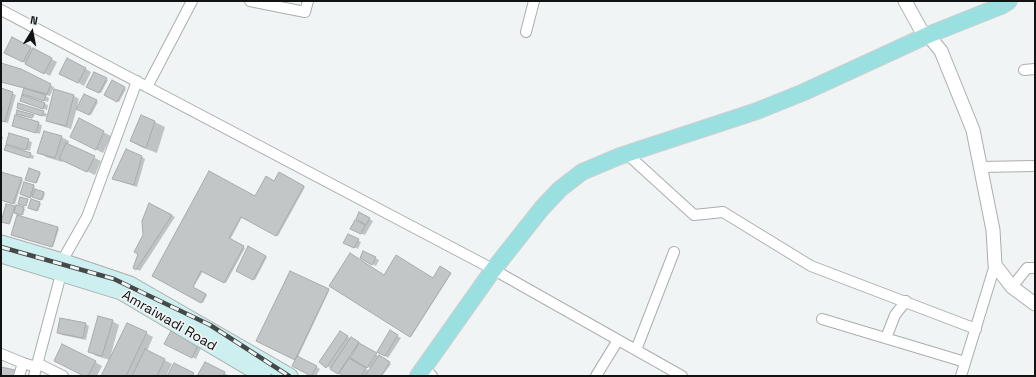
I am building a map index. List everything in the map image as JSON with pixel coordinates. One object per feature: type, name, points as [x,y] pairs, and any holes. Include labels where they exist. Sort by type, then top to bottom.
[{"type":"main road","points":[[408,376],[537,203],[555,183],[578,165],[617,149],[755,104],[993,1]]},
{"type":"main road","points":[[425,373],[490,268],[560,188],[582,172],[627,154],[757,111],[804,92],[924,32],[1001,6],[1009,1]]},
{"type":"main road","points":[[1,243],[61,267],[130,284],[290,376]]},
{"type":"main road","name":"Amraiwadi Road","points":[[1,255],[61,267],[121,292],[263,376]]},
{"type":"street","points":[[147,87],[192,1]]},
{"type":"street","points":[[250,1],[305,12],[308,1]]},
{"type":"street","points":[[526,32],[534,1]]},
{"type":"street","points":[[905,1],[924,32],[941,51],[973,130],[993,230],[995,264],[961,376]]},
{"type":"street","points":[[1,10],[490,268],[682,376]]},
{"type":"street","points":[[1024,70],[1035,69]]},
{"type":"street","points":[[36,369],[61,267],[87,217],[137,81]]},
{"type":"street","points":[[627,154],[694,215],[723,212],[811,266],[976,329]]},
{"type":"street","points":[[980,167],[1035,166]]},
{"type":"street","points":[[636,350],[674,252]]},
{"type":"street","points":[[995,264],[1012,287],[1035,304]]},
{"type":"street","points":[[1012,287],[1028,268],[1035,268]]},
{"type":"street","points":[[886,338],[895,315],[906,301]]},
{"type":"street","points":[[822,319],[965,362]]},
{"type":"street","points":[[596,376],[618,340]]},
{"type":"street","points":[[1,354],[36,369],[63,376]]},
{"type":"street","points":[[19,376],[23,363]]},
{"type":"building","points":[[12,37],[31,47],[23,62],[4,53]]},
{"type":"building","points":[[33,48],[52,58],[44,74],[25,64]]},
{"type":"building","points":[[67,58],[86,68],[78,83],[59,74]]},
{"type":"building","points":[[1,63],[21,69],[51,84],[47,94],[1,82]]},
{"type":"building","points":[[94,72],[107,78],[99,93],[86,87]]},
{"type":"building","points":[[112,80],[125,87],[117,102],[104,95]]},
{"type":"building","points":[[1,88],[13,92],[5,122],[1,121]]},
{"type":"building","points":[[24,88],[46,95],[44,101],[22,94]]},
{"type":"building","points":[[54,89],[74,95],[66,126],[46,121]]},
{"type":"building","points":[[84,94],[97,100],[89,115],[76,109]]},
{"type":"building","points":[[22,95],[45,103],[43,109],[20,101]]},
{"type":"building","points":[[18,103],[44,111],[42,116],[17,108]]},
{"type":"building","points":[[17,110],[34,115],[32,118],[16,114]]},
{"type":"building","points":[[15,115],[39,122],[36,133],[12,126]]},
{"type":"building","points":[[141,115],[155,121],[146,148],[130,141]]},
{"type":"building","points":[[79,118],[104,131],[96,150],[70,137]]},
{"type":"building","points":[[44,131],[62,136],[55,158],[37,153]]},
{"type":"building","points":[[9,133],[29,139],[26,150],[6,144]]},
{"type":"building","points":[[66,143],[95,156],[87,172],[59,159]]},
{"type":"building","points":[[6,145],[31,153],[29,158],[4,150]]},
{"type":"building","points":[[126,149],[142,156],[134,185],[112,179]]},
{"type":"building","points":[[29,168],[40,172],[36,183],[25,180]]},
{"type":"building","points":[[209,171],[255,196],[266,176],[274,181],[279,172],[304,186],[276,236],[241,217],[229,238],[244,246],[224,283],[201,271],[193,287],[206,294],[201,303],[152,276]]},
{"type":"building","points":[[1,172],[22,178],[13,204],[1,200]]},
{"type":"building","points":[[24,182],[34,185],[30,198],[20,194]]},
{"type":"building","points":[[35,189],[44,192],[41,200],[32,197]]},
{"type":"building","points":[[20,197],[28,199],[26,206],[18,204]]},
{"type":"building","points":[[31,199],[40,202],[37,211],[28,208]]},
{"type":"building","points":[[149,203],[172,215],[136,270],[133,268],[138,254],[134,252],[143,235],[142,221]]},
{"type":"building","points":[[6,204],[15,206],[9,224],[1,222]]},
{"type":"building","points":[[16,205],[24,207],[22,215],[14,213]]},
{"type":"building","points":[[359,212],[370,218],[366,225],[356,219]]},
{"type":"building","points":[[17,215],[58,227],[52,247],[11,235]]},
{"type":"building","points":[[355,220],[365,225],[361,234],[350,229]]},
{"type":"building","points":[[348,234],[359,239],[354,248],[343,243]]},
{"type":"building","points":[[248,246],[266,256],[253,280],[236,271]]},
{"type":"building","points":[[363,251],[376,257],[372,265],[360,258]]},
{"type":"building","points":[[350,253],[384,275],[396,255],[433,278],[440,266],[451,273],[410,337],[329,286]]},
{"type":"building","points":[[290,271],[329,289],[295,360],[256,341]]},
{"type":"building","points":[[98,316],[113,320],[102,356],[88,352]]},
{"type":"building","points":[[60,318],[86,323],[83,338],[57,333]]},
{"type":"building","points":[[127,323],[147,332],[126,376],[101,376]]},
{"type":"building","points":[[390,330],[398,335],[385,356],[377,352]]},
{"type":"building","points":[[171,331],[198,345],[192,358],[164,344]]},
{"type":"building","points":[[340,331],[348,336],[326,368],[319,362]]},
{"type":"building","points":[[351,337],[359,342],[338,374],[330,369]]},
{"type":"building","points":[[359,343],[377,353],[367,368],[350,358]]},
{"type":"building","points":[[62,344],[96,361],[88,376],[84,376],[54,361]]},
{"type":"building","points":[[145,349],[165,359],[157,376],[132,376]]},
{"type":"building","points":[[379,355],[390,362],[381,376],[365,376]]},
{"type":"building","points":[[297,356],[317,366],[311,376],[292,366]]},
{"type":"building","points":[[349,358],[366,368],[361,376],[343,376],[339,373]]},
{"type":"building","points":[[205,362],[225,372],[223,376],[197,376]]},
{"type":"building","points":[[174,363],[194,373],[192,376],[167,376]]},
{"type":"building","points":[[1,367],[15,370],[14,376],[1,376]]},
{"type":"railway","points":[[1,247],[114,279],[210,325],[289,376]]}]
